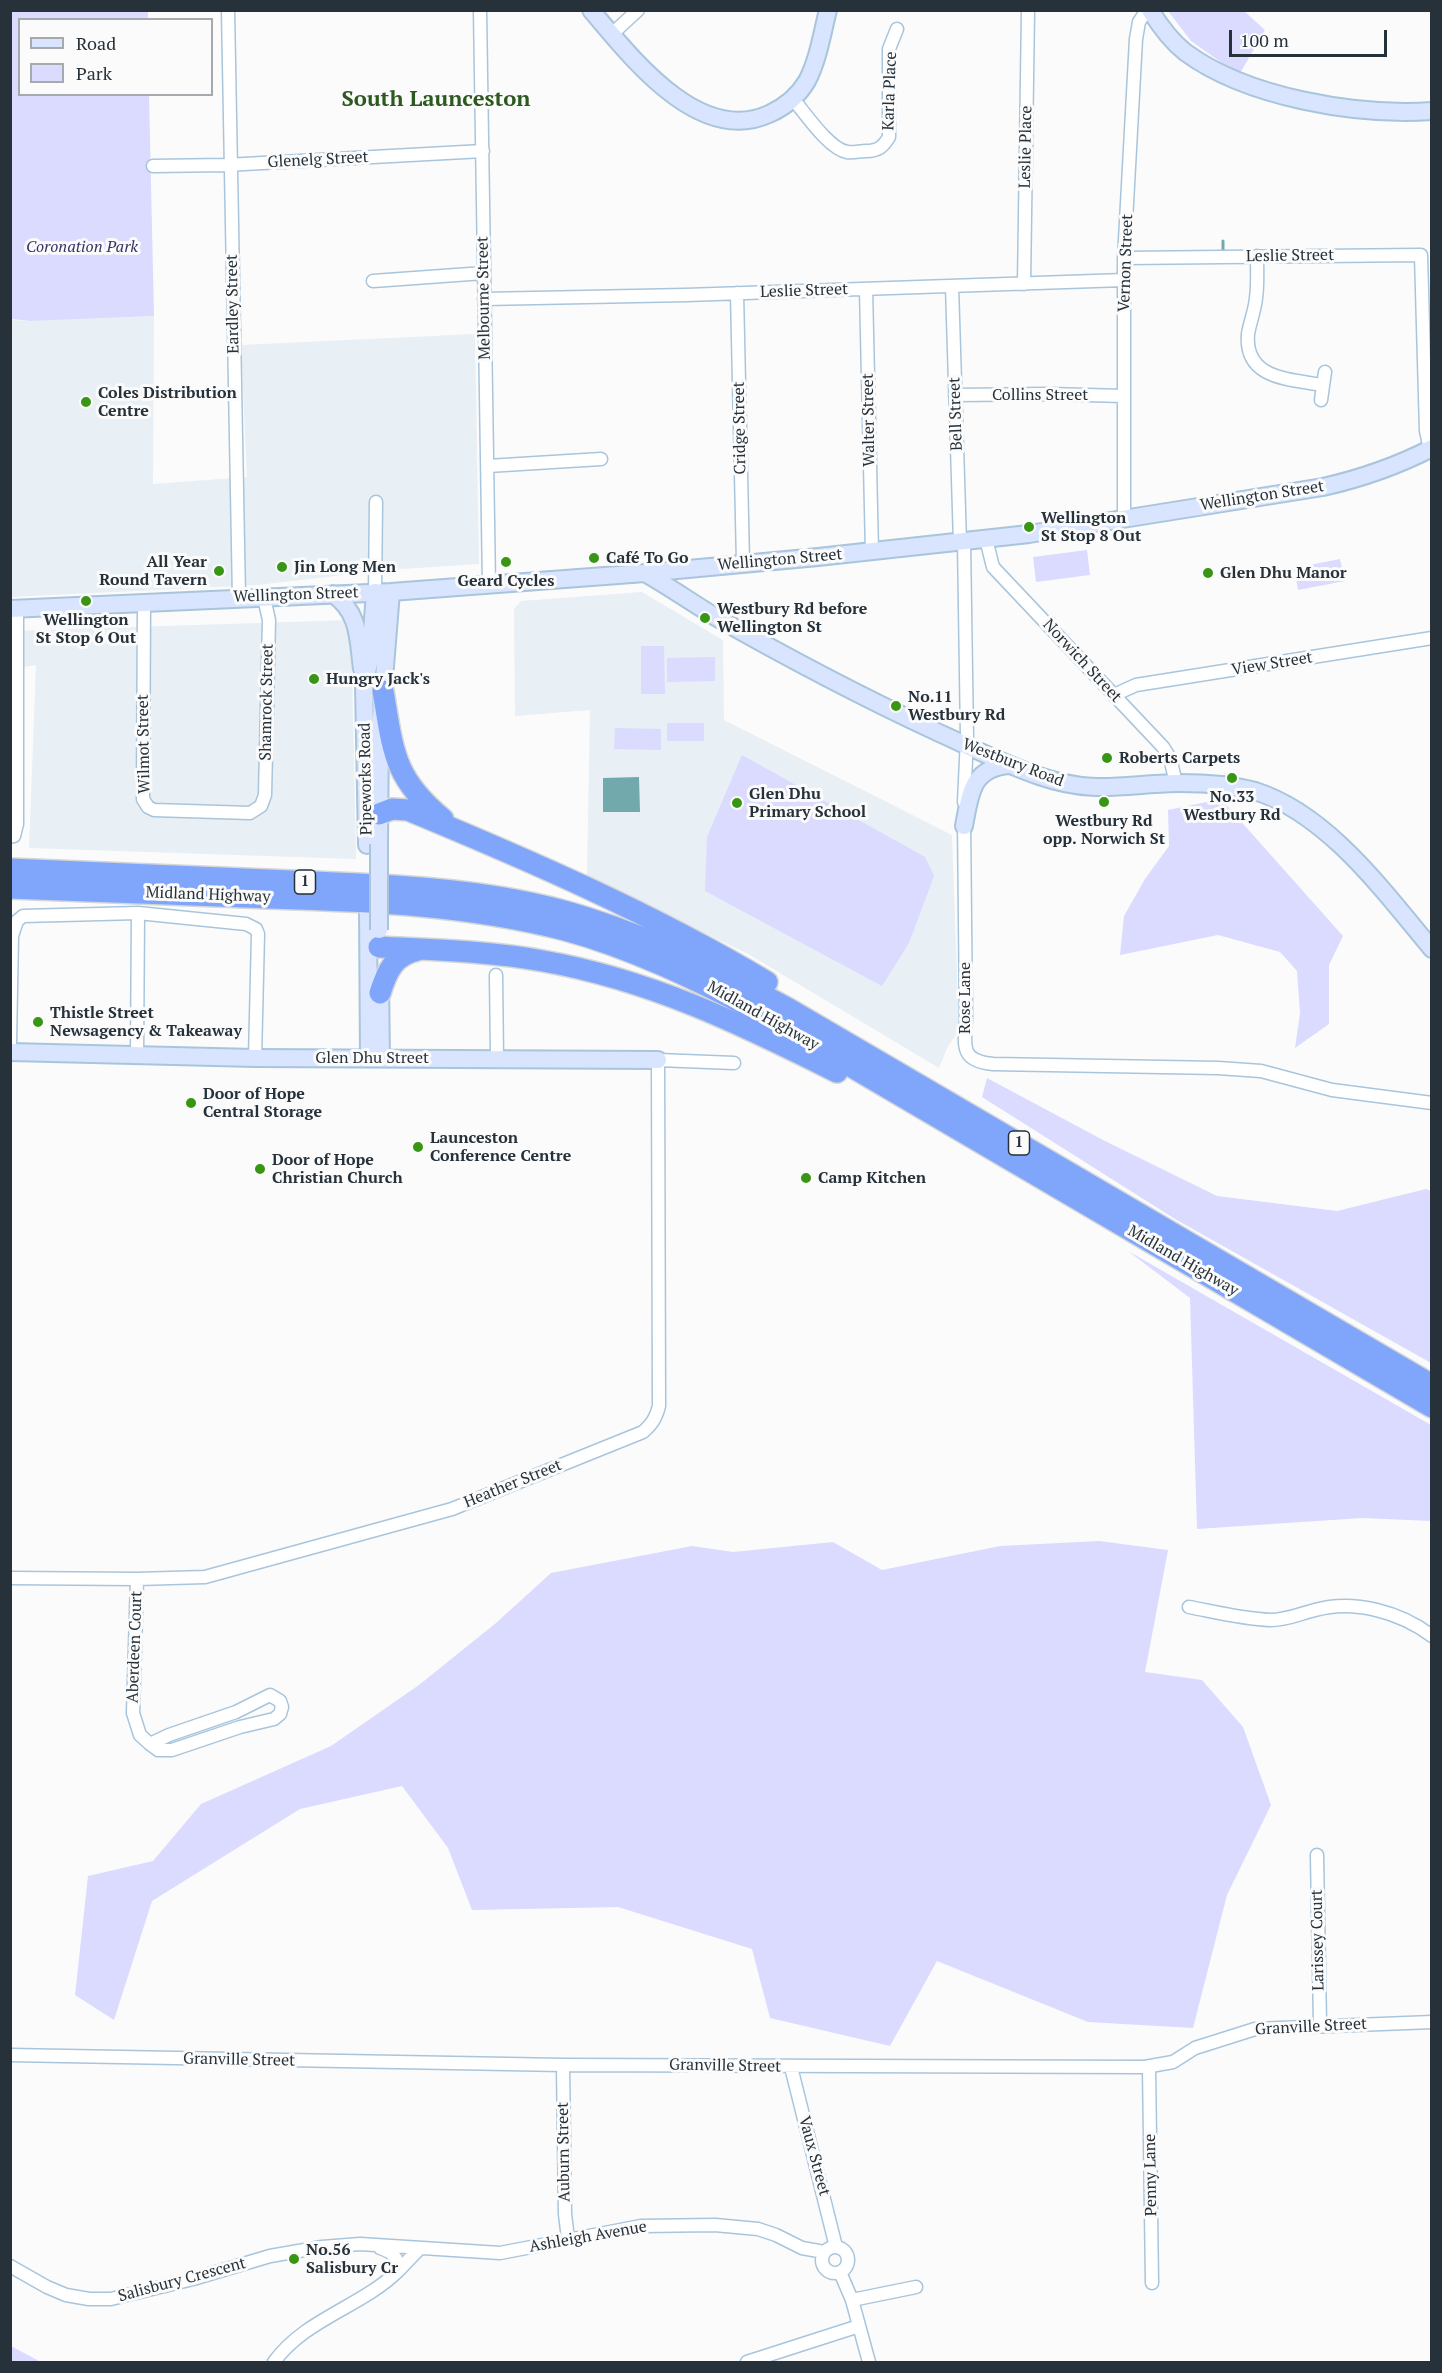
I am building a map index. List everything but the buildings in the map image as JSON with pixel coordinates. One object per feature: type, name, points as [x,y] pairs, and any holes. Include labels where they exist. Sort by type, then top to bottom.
[{"type":"highway","points":[[370,689],[405,778],[431,809],[474,838]]},
{"type":"highway","points":[[379,814],[392,809],[402,809],[474,838],[604,895],[722,955],[936,1083],[1062,1168]]},
{"type":"highway","name":"Midland Highway","points":[[10,869],[417,887],[492,896],[559,910],[633,934],[718,971],[789,1009],[1431,1385]]},
{"type":"highway","name":"Midland Highway","points":[[10,888],[410,904],[472,911],[567,931],[632,953],[716,990],[808,1041],[1431,1407]]},
{"type":"highway","points":[[374,938],[421,949],[541,960],[610,976],[677,997],[747,1027],[1006,1158]]},
{"type":"highway","points":[[380,993],[387,972],[393,963],[403,955],[421,949]]},
{"type":"main road","points":[[591,10],[664,88],[685,103],[706,114],[727,120],[747,121],[778,111],[793,99],[807,80],[828,10]]},
{"type":"main road","points":[[1149,10],[1161,27],[1184,51],[1213,68],[1257,87],[1312,103],[1376,112],[1431,111]]},
{"type":"main road","name":"Wellington Street","points":[[14,609],[489,585],[645,573],[962,542],[1323,487],[1377,474],[1402,464],[1431,448]]},
{"type":"main road","name":"Westbury Road","points":[[645,573],[795,662],[889,710],[1010,765],[1068,785],[1091,789],[1176,783],[1237,787],[1268,796],[1299,812],[1346,851],[1431,949]]},
{"type":"main road","name":"Pipeworks Road","points":[[375,1058],[370,689],[383,592]]},
{"type":"main road","points":[[333,594],[347,605],[353,616],[370,689]]},
{"type":"main road","name":"Pipeworks Road","points":[[370,689],[380,728],[379,814],[373,845],[368,910],[374,938],[380,993],[375,1058]]},
{"type":"main road","points":[[964,826],[971,793],[978,778],[991,768],[1010,765]]},
{"type":"main road","name":"Glen Dhu Street","points":[[10,1052],[255,1058],[658,1060]]},
{"type":"street","name":"Eardley Street","points":[[228,10],[239,597]]},
{"type":"street","name":"Melbourne Street","points":[[480,10],[489,585]]},
{"type":"street","points":[[612,34],[638,10]]},
{"type":"street","name":"Leslie Place","points":[[1024,284],[1028,10]]},
{"type":"street","name":"Vernon Street","points":[[1124,518],[1124,258],[1136,39],[1139,22],[1149,10]]},
{"type":"street","name":"Karla Place","points":[[793,99],[829,141],[840,149],[846,152],[873,151],[885,145],[889,137],[889,48],[897,28]]},
{"type":"street","name":"Glenelg Street","points":[[153,166],[483,151]]},
{"type":"street","name":"Leslie Street","points":[[1124,258],[1421,255],[1426,431],[1431,448]]},
{"type":"street","points":[[1257,256],[1256,299],[1248,338],[1251,357],[1261,370],[1274,376],[1322,385]]},
{"type":"street","points":[[373,281],[484,273]]},
{"type":"street","name":"Leslie Street","points":[[484,299],[1124,280]]},
{"type":"street","name":"Bell Street","points":[[952,286],[962,542]]},
{"type":"street","name":"Walter Street","points":[[866,289],[872,552]]},
{"type":"street","name":"Cridge Street","points":[[737,293],[743,563]]},
{"type":"street","points":[[1321,400],[1325,372]]},
{"type":"street","name":"Collins Street","points":[[955,395],[1124,396]]},
{"type":"street","points":[[488,466],[601,459]]},
{"type":"street","name":"Pipeworks Road","points":[[376,502],[383,592]]},
{"type":"street","name":"Norwich Street","points":[[986,539],[993,567],[1169,756],[1176,783]]},
{"type":"street","name":"Rose Lane","points":[[962,542],[966,745],[964,826],[965,1041],[967,1053],[973,1060],[993,1064],[1187,1067],[1261,1071],[1332,1090],[1431,1103]]},
{"type":"street","name":"Shamrock Street","points":[[261,806],[265,795],[268,707],[269,620],[264,598]]},
{"type":"street","name":"Wilmot Street","points":[[144,602],[143,799],[147,807],[153,810],[250,813],[261,806]]},
{"type":"street","points":[[12,836],[17,824],[14,609]]},
{"type":"street","name":"View Street","points":[[1114,695],[1136,685],[1431,638]]},
{"type":"street","points":[[137,1055],[138,913]]},
{"type":"street","points":[[10,1043],[12,936],[17,921],[23,916],[138,913],[246,924],[256,929],[258,934],[255,1058]]},
{"type":"street","points":[[496,975],[497,1059]]},
{"type":"street","name":"Glen Dhu Street","points":[[658,1060],[734,1063]]},
{"type":"street","name":"Heather Street","points":[[10,1578],[137,1580],[205,1577],[429,1516],[643,1432],[652,1424],[659,1406],[658,1060]]},
{"type":"street","name":"Aberdeen Court","points":[[137,1580],[133,1713],[140,1735],[150,1744]]},
{"type":"street","points":[[1189,1607],[1271,1620],[1286,1619],[1329,1607],[1366,1608],[1402,1619],[1418,1626],[1431,1636]]},
{"type":"street","points":[[265,1696],[275,1696],[282,1707],[280,1714],[274,1719],[240,1727],[172,1750],[158,1750],[150,1744],[236,1712],[265,1696]]},
{"type":"street","name":"Larissey Court","points":[[1317,1855],[1320,2025]]},
{"type":"street","name":"Granville Street","points":[[10,2055],[563,2065],[1149,2067],[1173,2062],[1195,2048],[1255,2029],[1431,2022]]},
{"type":"street","name":"Auburn Street","points":[[563,2065],[565,2214],[568,2239]]},
{"type":"street","name":"Vaux Street","points":[[790,2067],[830,2249]]},
{"type":"street","name":"Penny Lane","points":[[1149,2067],[1152,2283]]},
{"type":"street","name":"Ashleigh Avenue","points":[[420,2248],[500,2253],[641,2226],[738,2226],[776,2235],[802,2248],[830,2249]]},
{"type":"street","name":"Salisbury Crescent","points":[[360,2244],[387,2250],[393,2254],[397,2259],[398,2271]]},
{"type":"street","name":"Salisbury Crescent","points":[[10,2266],[66,2295],[89,2299],[111,2299],[193,2279],[270,2256],[321,2247],[360,2244],[420,2248]]},
{"type":"street","points":[[274,2362],[282,2352],[315,2324],[361,2299],[387,2281],[420,2248]]},
{"type":"street","points":[[830,2249],[844,2250],[848,2258],[846,2266],[840,2272],[832,2273],[824,2268],[821,2260],[830,2249]]},
{"type":"street","points":[[840,2272],[852,2300],[869,2362]]},
{"type":"street","points":[[852,2300],[916,2287]]},
{"type":"street","points":[[747,2362],[860,2326]]},
{"type":"shaded area","points":[[154,316],[153,484],[247,477],[241,345],[475,334],[479,564],[386,570],[258,585],[11,597],[10,320]]},
{"type":"shaded area","name":"Glen Dhu Primary School","points":[[642,592],[723,640],[724,720],[952,835],[959,1031],[948,1046],[939,1068],[748,954],[587,876],[590,710],[515,716],[514,609],[521,601]]},
{"type":"shaded area","points":[[351,620],[356,859],[29,848],[36,665],[11,669],[10,631]]},
{"type":"shaded area","points":[[639,777],[640,812],[603,812],[603,778]]},
{"type":"green space","name":"Coronation Park","points":[[10,11],[148,11],[148,18],[18,18],[18,96],[149,96],[154,316],[31,321],[11,319]]},
{"type":"green space","points":[[1168,11],[1244,11],[1265,30],[1239,75],[1191,41]]},
{"type":"green space","points":[[1087,550],[1090,575],[1036,582],[1033,557]]},
{"type":"green space","points":[[1340,559],[1345,581],[1298,590],[1294,568]]},
{"type":"green space","points":[[641,646],[664,646],[665,694],[641,694]]},
{"type":"green space","points":[[715,657],[715,681],[667,682],[667,658]]},
{"type":"green space","points":[[667,723],[704,723],[704,741],[667,741]]},
{"type":"green space","points":[[615,728],[661,729],[661,750],[614,749]]},
{"type":"green space","points":[[742,755],[925,857],[934,876],[909,943],[882,986],[705,891],[707,837]]},
{"type":"green space","points":[[1221,799],[1343,936],[1329,965],[1329,1024],[1295,1048],[1300,1013],[1297,971],[1280,952],[1218,935],[1120,955],[1124,916],[1145,879],[1169,846],[1168,810]]},
{"type":"green space","points":[[987,1078],[1103,1140],[1217,1196],[1337,1211],[1426,1189],[1431,1191],[1431,1363],[1175,1219],[982,1097]]},
{"type":"green space","points":[[1128,1251],[1431,1425],[1431,1521],[1362,1518],[1197,1529],[1190,1298]]},
{"type":"green space","points":[[1099,1541],[1168,1550],[1145,1672],[1202,1680],[1243,1727],[1271,1805],[1227,1895],[1193,2028],[1088,2022],[937,1961],[890,2046],[770,2018],[752,1949],[618,1907],[472,1910],[448,1848],[402,1786],[300,1809],[152,1901],[114,2020],[75,1995],[88,1876],[153,1861],[201,1804],[331,1746],[419,1685],[496,1623],[551,1573],[692,1546],[733,1552],[833,1542],[882,1570],[1000,1546]]},
{"type":"green space","points":[[11,2346],[41,2362],[11,2362]]},
{"type":"waterway","points":[[1223,241],[1223,254]]},
{"type":"place","name":"Coles Distribution Centre","points":[[86,402]]},
{"type":"place","name":"Wellington St Stop 8 Out","points":[[1029,527]]},
{"type":"place","name":"Café To Go","points":[[594,558]]},
{"type":"place","name":"Geard Cycles","points":[[506,562]]},
{"type":"place","name":"Jin Long Men","points":[[282,567]]},
{"type":"place","name":"All Year Round Tavern","points":[[219,571]]},
{"type":"place","name":"Glen Dhu Manor","points":[[1208,573]]},
{"type":"place","name":"Wellington St Stop 6 Out","points":[[86,601]]},
{"type":"place","name":"Westbury Rd before Wellington St","points":[[705,618]]},
{"type":"place","name":"Hungry Jack's","points":[[314,679]]},
{"type":"place","name":"No.11 Westbury Rd","points":[[896,706]]},
{"type":"place","name":"Roberts Carpets","points":[[1107,758]]},
{"type":"place","name":"No.33 Westbury Rd","points":[[1232,778]]},
{"type":"place","name":"Westbury Rd opp. Norwich St","points":[[1104,802]]},
{"type":"place","name":"Glen Dhu Primary School","points":[[737,803]]},
{"type":"place","name":"Thistle Street Newsagency & Takeaway","points":[[38,1022]]},
{"type":"place","name":"Door of Hope Central Storage","points":[[191,1103]]},
{"type":"place","name":"Launceston Conference Centre","points":[[418,1147]]},
{"type":"place","name":"Door of Hope Christian Church","points":[[260,1169]]},
{"type":"place","name":"Camp Kitchen","points":[[806,1178]]},
{"type":"place","name":"No.56 Salisbury Cr","points":[[294,2259]]},
{"type":"district","name":"South Launceston","points":[[436,100]]}]
